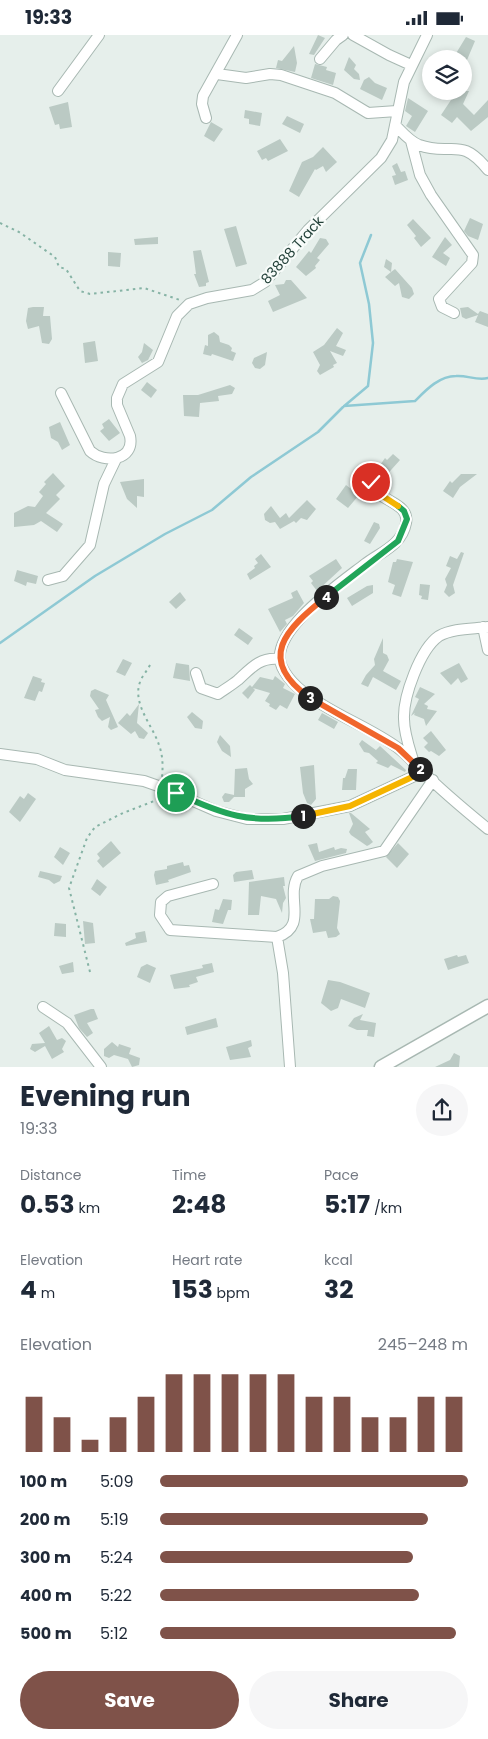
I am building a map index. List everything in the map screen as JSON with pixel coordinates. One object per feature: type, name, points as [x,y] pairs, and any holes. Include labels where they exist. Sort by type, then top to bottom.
[{"type":"street","points":[[58,91],[99,35]]},
{"type":"street","points":[[206,118],[202,104],[203,95],[217,74],[237,35]]},
{"type":"street","points":[[320,59],[336,40],[343,35]]},
{"type":"street","points":[[352,35],[388,55],[412,65]]},
{"type":"street","name":"83888 Track","points":[[188,304],[207,298],[252,290],[266,282],[308,230],[381,159],[392,140],[397,111],[412,65],[428,35]]},
{"type":"street","points":[[217,74],[246,78],[270,74],[281,75],[335,93],[368,113],[397,111]]},
{"type":"street","points":[[395,125],[411,141],[426,147],[467,151],[474,154],[488,170]]},
{"type":"street","points":[[411,141],[420,175],[431,195],[473,255],[472,263],[440,297],[439,302],[442,307],[454,313]]},
{"type":"street","points":[[48,580],[63,576],[90,545],[104,484],[116,459],[128,451],[131,442],[118,412],[117,398],[119,391],[128,380],[158,363],[177,316],[188,304]]},
{"type":"street","points":[[61,393],[90,451],[98,457],[116,459]]},
{"type":"street","points":[[371,476],[371,482],[375,491],[404,511],[407,519],[403,532],[394,545],[366,563],[303,615],[282,643],[279,659],[286,675],[308,697],[398,748],[488,829]]},
{"type":"street","points":[[413,760],[405,731],[405,707],[413,677],[424,655],[438,637],[446,633],[486,627],[488,650]]},
{"type":"street","points":[[196,673],[201,688],[218,694],[237,682],[252,666],[268,658],[279,659]]},
{"type":"street","points":[[0,753],[37,759],[65,770],[124,777],[161,787],[230,816],[247,819],[283,819],[350,806],[423,772]]},
{"type":"street","points":[[213,884],[168,896],[161,903],[160,915],[170,930],[277,937],[285,934],[293,927],[295,885],[298,876],[316,868],[384,851],[433,780]]},
{"type":"street","points":[[277,937],[284,973],[290,1067]]},
{"type":"street","points":[[381,1067],[488,1005]]},
{"type":"street","points":[[43,1007],[67,1023],[101,1067]]},
{"type":"path","points":[[0,223],[19,232],[55,257],[59,267],[66,269],[80,291],[90,294],[144,288],[167,294],[188,304]]},
{"type":"path","points":[[150,665],[140,683],[138,693],[140,705],[159,745],[163,762],[161,787]]},
{"type":"path","points":[[90,972],[69,888],[87,838],[95,827],[123,813],[176,793]]},
{"type":"building","points":[[318,35],[325,38],[314,55],[309,54]]},
{"type":"building","points":[[466,37],[475,41],[471,50],[458,50]]},
{"type":"building","points":[[294,46],[297,63],[295,72],[276,68],[278,60],[282,61]]},
{"type":"building","points":[[349,57],[356,65],[354,69],[359,74],[360,80],[354,79],[344,70]]},
{"type":"building","points":[[315,64],[327,67],[326,70],[336,73],[333,85],[311,78]]},
{"type":"building","points":[[369,77],[375,83],[387,88],[382,100],[360,89],[364,80]]},
{"type":"building","points":[[408,98],[428,111],[415,132],[406,126],[412,116],[405,111]]},
{"type":"building","points":[[451,100],[465,100],[463,104],[474,115],[488,100],[488,117],[471,131],[457,117],[452,123],[441,115]]},
{"type":"building","points":[[68,102],[72,127],[60,129],[59,124],[55,125],[49,107]]},
{"type":"building","points":[[245,110],[262,113],[260,126],[249,124],[249,119],[244,118]]},
{"type":"building","points":[[287,116],[304,124],[300,133],[282,124]]},
{"type":"building","points":[[211,122],[223,129],[214,142],[204,136]]},
{"type":"building","points":[[280,139],[288,151],[268,161],[266,158],[262,160],[257,151]]},
{"type":"building","points":[[323,147],[337,162],[326,172],[323,166],[315,169],[299,197],[289,191],[302,162],[313,157]]},
{"type":"building","points":[[397,163],[401,172],[405,171],[408,180],[395,185],[392,176],[396,175],[392,166]]},
{"type":"building","points":[[470,218],[483,224],[478,240],[468,236],[464,231]]},
{"type":"building","points":[[413,219],[431,238],[421,247],[414,238],[416,236],[407,225]]},
{"type":"building","points":[[236,226],[247,264],[236,267],[224,229]]},
{"type":"building","points":[[158,237],[158,244],[135,245],[134,239]]},
{"type":"building","points":[[445,237],[452,245],[443,253],[450,258],[446,266],[432,257]]},
{"type":"building","points":[[320,238],[326,239],[329,244],[317,258],[320,260],[315,266],[316,268],[306,276],[296,267],[309,251],[311,253]]},
{"type":"building","points":[[201,250],[209,282],[206,283],[206,286],[199,287],[194,274],[196,274],[193,251]]},
{"type":"building","points":[[108,252],[121,253],[120,267],[108,266]]},
{"type":"building","points":[[386,259],[392,263],[391,272],[384,267]]},
{"type":"building","points":[[395,269],[412,288],[414,294],[409,299],[402,297],[399,283],[395,286],[385,277]]},
{"type":"building","points":[[286,280],[291,280],[307,298],[273,312],[268,301],[280,295],[275,285],[284,284]]},
{"type":"building","points":[[44,307],[43,316],[50,316],[52,339],[49,344],[42,343],[39,326],[28,329],[26,321],[28,308]]},
{"type":"building","points":[[468,307],[478,314],[480,311],[488,314],[488,327],[475,322],[478,315],[466,319],[462,317],[460,308]]},
{"type":"building","points":[[337,328],[343,333],[336,346],[346,350],[343,356],[330,351],[337,363],[333,365],[334,367],[320,375],[317,371],[320,365],[313,352],[324,345]]},
{"type":"building","points":[[214,332],[219,336],[220,342],[229,345],[232,348],[231,351],[236,353],[233,361],[212,354],[211,356],[203,354],[205,345],[208,346],[208,335]]},
{"type":"building","points":[[95,341],[98,361],[85,363],[83,343]]},
{"type":"building","points":[[144,343],[153,350],[148,360],[142,363],[138,357],[142,352]]},
{"type":"building","points":[[267,352],[265,365],[260,369],[255,368],[252,363],[254,358]]},
{"type":"building","points":[[147,382],[157,390],[151,398],[141,390]]},
{"type":"building","points":[[230,385],[235,388],[232,394],[218,396],[219,401],[200,403],[199,417],[184,416],[183,395],[198,395]]},
{"type":"building","points":[[109,419],[120,433],[109,441],[100,431],[104,428],[102,424]]},
{"type":"building","points":[[60,422],[70,445],[62,450],[58,442],[51,438],[49,427]]},
{"type":"building","points":[[393,454],[400,460],[383,479],[376,471],[385,458],[387,460]]},
{"type":"building","points":[[53,473],[65,486],[56,495],[60,499],[46,513],[63,524],[57,532],[41,521],[34,525],[14,527],[14,513],[28,506],[35,507],[43,496],[39,492],[46,484],[44,482]]},
{"type":"building","points":[[461,474],[477,474],[460,487],[453,498],[443,491],[450,481],[452,483]]},
{"type":"building","points":[[144,479],[144,497],[137,496],[137,508],[127,499],[120,482]]},
{"type":"building","points":[[346,485],[359,495],[348,508],[336,499]]},
{"type":"building","points":[[307,500],[316,509],[307,520],[301,518],[296,523],[294,521],[280,529],[275,522],[270,523],[265,520],[264,514],[271,506],[280,518],[286,513],[289,518]]},
{"type":"building","points":[[374,522],[379,524],[380,528],[370,544],[364,541]]},
{"type":"building","points":[[461,552],[464,553],[453,585],[455,593],[449,597],[444,592],[447,585],[445,579],[451,568],[446,566],[450,556],[457,559]]},
{"type":"building","points":[[261,554],[271,567],[250,580],[247,574],[255,568],[254,566],[258,563],[255,559]]},
{"type":"building","points":[[336,559],[342,568],[317,591],[311,583],[313,581],[309,576]]},
{"type":"building","points":[[397,559],[413,562],[401,597],[392,594],[395,585],[388,582],[393,562],[396,562]]},
{"type":"building","points":[[17,570],[38,576],[36,584],[27,582],[26,586],[14,581]]},
{"type":"building","points":[[420,584],[430,585],[428,600],[421,599],[422,596],[419,595]]},
{"type":"building","points":[[373,585],[373,593],[352,606],[347,598],[367,586]]},
{"type":"building","points":[[297,590],[304,603],[293,616],[285,620],[287,624],[280,632],[268,609],[293,598],[291,593]]},
{"type":"building","points":[[180,592],[186,600],[176,609],[169,602]]},
{"type":"building","points":[[239,628],[253,638],[248,645],[234,635]]},
{"type":"building","points":[[383,638],[383,653],[387,655],[389,660],[383,671],[401,681],[396,690],[373,677],[368,687],[361,684],[375,665],[374,659]]},
{"type":"building","points":[[123,659],[132,663],[125,676],[116,672]]},
{"type":"building","points":[[176,663],[189,665],[190,681],[173,678]]},
{"type":"building","points":[[459,663],[468,679],[461,683],[458,678],[451,685],[440,673]]},
{"type":"building","points":[[33,676],[42,679],[41,682],[45,683],[42,692],[39,691],[35,701],[24,698]]},
{"type":"building","points":[[275,676],[285,684],[283,688],[295,694],[287,709],[280,705],[276,710],[269,706],[270,704],[265,701],[270,693],[253,688],[255,690],[248,699],[242,693],[250,685],[252,687],[260,677],[273,680]]},
{"type":"building","points":[[420,687],[435,694],[424,704],[428,706],[427,709],[437,711],[426,726],[424,719],[414,715],[415,713],[411,716],[419,699],[415,697]]},
{"type":"building","points":[[95,689],[109,695],[106,700],[118,727],[111,730],[108,727],[110,717],[102,721],[98,717],[95,710],[99,709],[90,696],[91,691]]},
{"type":"building","points":[[139,704],[137,723],[148,733],[144,739],[139,738],[135,731],[131,734],[118,723],[127,713],[130,716]]},
{"type":"building","points":[[192,712],[203,721],[202,729],[195,728],[187,717]]},
{"type":"building","points":[[322,713],[338,722],[334,729],[318,720]]},
{"type":"building","points":[[431,731],[446,750],[439,756],[431,751],[429,752],[424,747],[428,743],[423,738]]},
{"type":"building","points":[[220,735],[230,746],[231,757],[222,751],[217,742]]},
{"type":"building","points":[[362,740],[376,750],[380,746],[406,770],[405,772],[391,765],[388,768],[376,763],[378,761],[369,753],[364,752],[359,744]]},
{"type":"building","points":[[314,765],[316,799],[311,805],[307,803],[303,793],[300,767]]},
{"type":"building","points":[[247,768],[249,779],[253,784],[245,789],[245,797],[234,797],[229,802],[224,802],[222,797],[225,793],[234,795],[235,769]]},
{"type":"building","points":[[348,769],[357,769],[356,790],[342,790],[343,778],[345,778]]},
{"type":"building","points":[[28,793],[36,799],[20,822],[9,812],[20,796],[24,799]]},
{"type":"building","points":[[349,813],[370,829],[365,832],[373,842],[369,845],[367,846],[349,832],[353,824]]},
{"type":"building","points":[[111,841],[121,853],[103,868],[97,861],[100,858],[97,854]]},
{"type":"building","points":[[317,843],[319,852],[334,847],[335,850],[347,849],[346,853],[315,861],[308,845]]},
{"type":"building","points":[[398,843],[409,854],[397,868],[386,857]]},
{"type":"building","points":[[60,847],[70,853],[63,865],[54,857]]},
{"type":"building","points":[[183,862],[184,866],[189,865],[191,872],[168,880],[169,882],[156,885],[155,871],[167,869],[167,866]]},
{"type":"building","points":[[252,870],[254,879],[234,882],[233,875],[236,872]]},
{"type":"building","points":[[40,871],[62,876],[60,881],[54,884],[49,880],[38,877]]},
{"type":"building","points":[[284,877],[285,886],[283,886],[286,898],[283,903],[282,913],[276,899],[261,896],[259,915],[248,915],[249,882]]},
{"type":"building","points":[[97,879],[107,887],[100,896],[91,889]]},
{"type":"building","points":[[333,896],[338,897],[340,901],[337,928],[340,934],[336,937],[328,938],[326,931],[313,933],[310,919],[314,919],[315,899],[329,899]]},
{"type":"building","points":[[223,899],[232,900],[231,910],[228,910],[223,924],[212,922],[215,909],[219,910]]},
{"type":"building","points":[[83,921],[93,923],[95,943],[85,944]]},
{"type":"building","points":[[55,923],[66,924],[66,937],[54,936]]},
{"type":"building","points":[[145,931],[147,942],[126,946],[125,943],[136,938],[135,933]]},
{"type":"building","points":[[457,955],[458,957],[466,955],[469,963],[448,970],[444,959]]},
{"type":"building","points":[[73,962],[74,972],[62,974],[59,966]]},
{"type":"building","points":[[212,963],[214,972],[196,977],[198,982],[189,985],[190,987],[174,989],[170,975],[203,968],[202,965]]},
{"type":"building","points":[[147,964],[156,968],[150,983],[137,977],[141,967]]},
{"type":"building","points":[[328,980],[340,982],[370,993],[365,1008],[341,999],[338,1008],[331,1011],[321,1003]]},
{"type":"building","points":[[94,1009],[98,1019],[87,1023],[93,1033],[87,1037],[79,1028],[74,1015]]},
{"type":"building","points":[[363,1014],[360,1020],[376,1023],[374,1037],[367,1036],[368,1030],[357,1030],[348,1026],[354,1018]]},
{"type":"building","points":[[216,1018],[218,1027],[187,1035],[185,1027]]},
{"type":"building","points":[[49,1026],[57,1040],[62,1038],[66,1041],[62,1049],[64,1052],[52,1059],[45,1046],[35,1052],[30,1049],[32,1044],[45,1043],[39,1033]]},
{"type":"building","points":[[251,1040],[252,1046],[248,1048],[251,1057],[230,1060],[226,1047]]},
{"type":"building","points":[[112,1042],[118,1047],[119,1044],[131,1048],[129,1054],[140,1058],[139,1065],[132,1067],[128,1059],[114,1055],[109,1058],[104,1056],[104,1049]]},
{"type":"building","points":[[454,1053],[460,1056],[459,1067],[435,1067],[450,1060]]},
{"type":"waterway","points":[[0,643],[95,576],[165,534],[212,510],[251,477],[318,432],[368,386],[373,343],[369,304],[360,263],[371,235]]},
{"type":"waterway","points":[[344,406],[415,401],[433,384],[444,378],[460,376],[480,379],[488,378]]},
{"type":"route","points":[[176,793],[230,816],[247,819],[283,819],[323,813],[350,806],[423,772],[413,760],[398,748],[308,697],[286,675],[279,659],[279,650],[282,643],[291,628],[303,615],[366,563],[400,538],[407,519],[404,511],[375,491],[371,482]]}]
